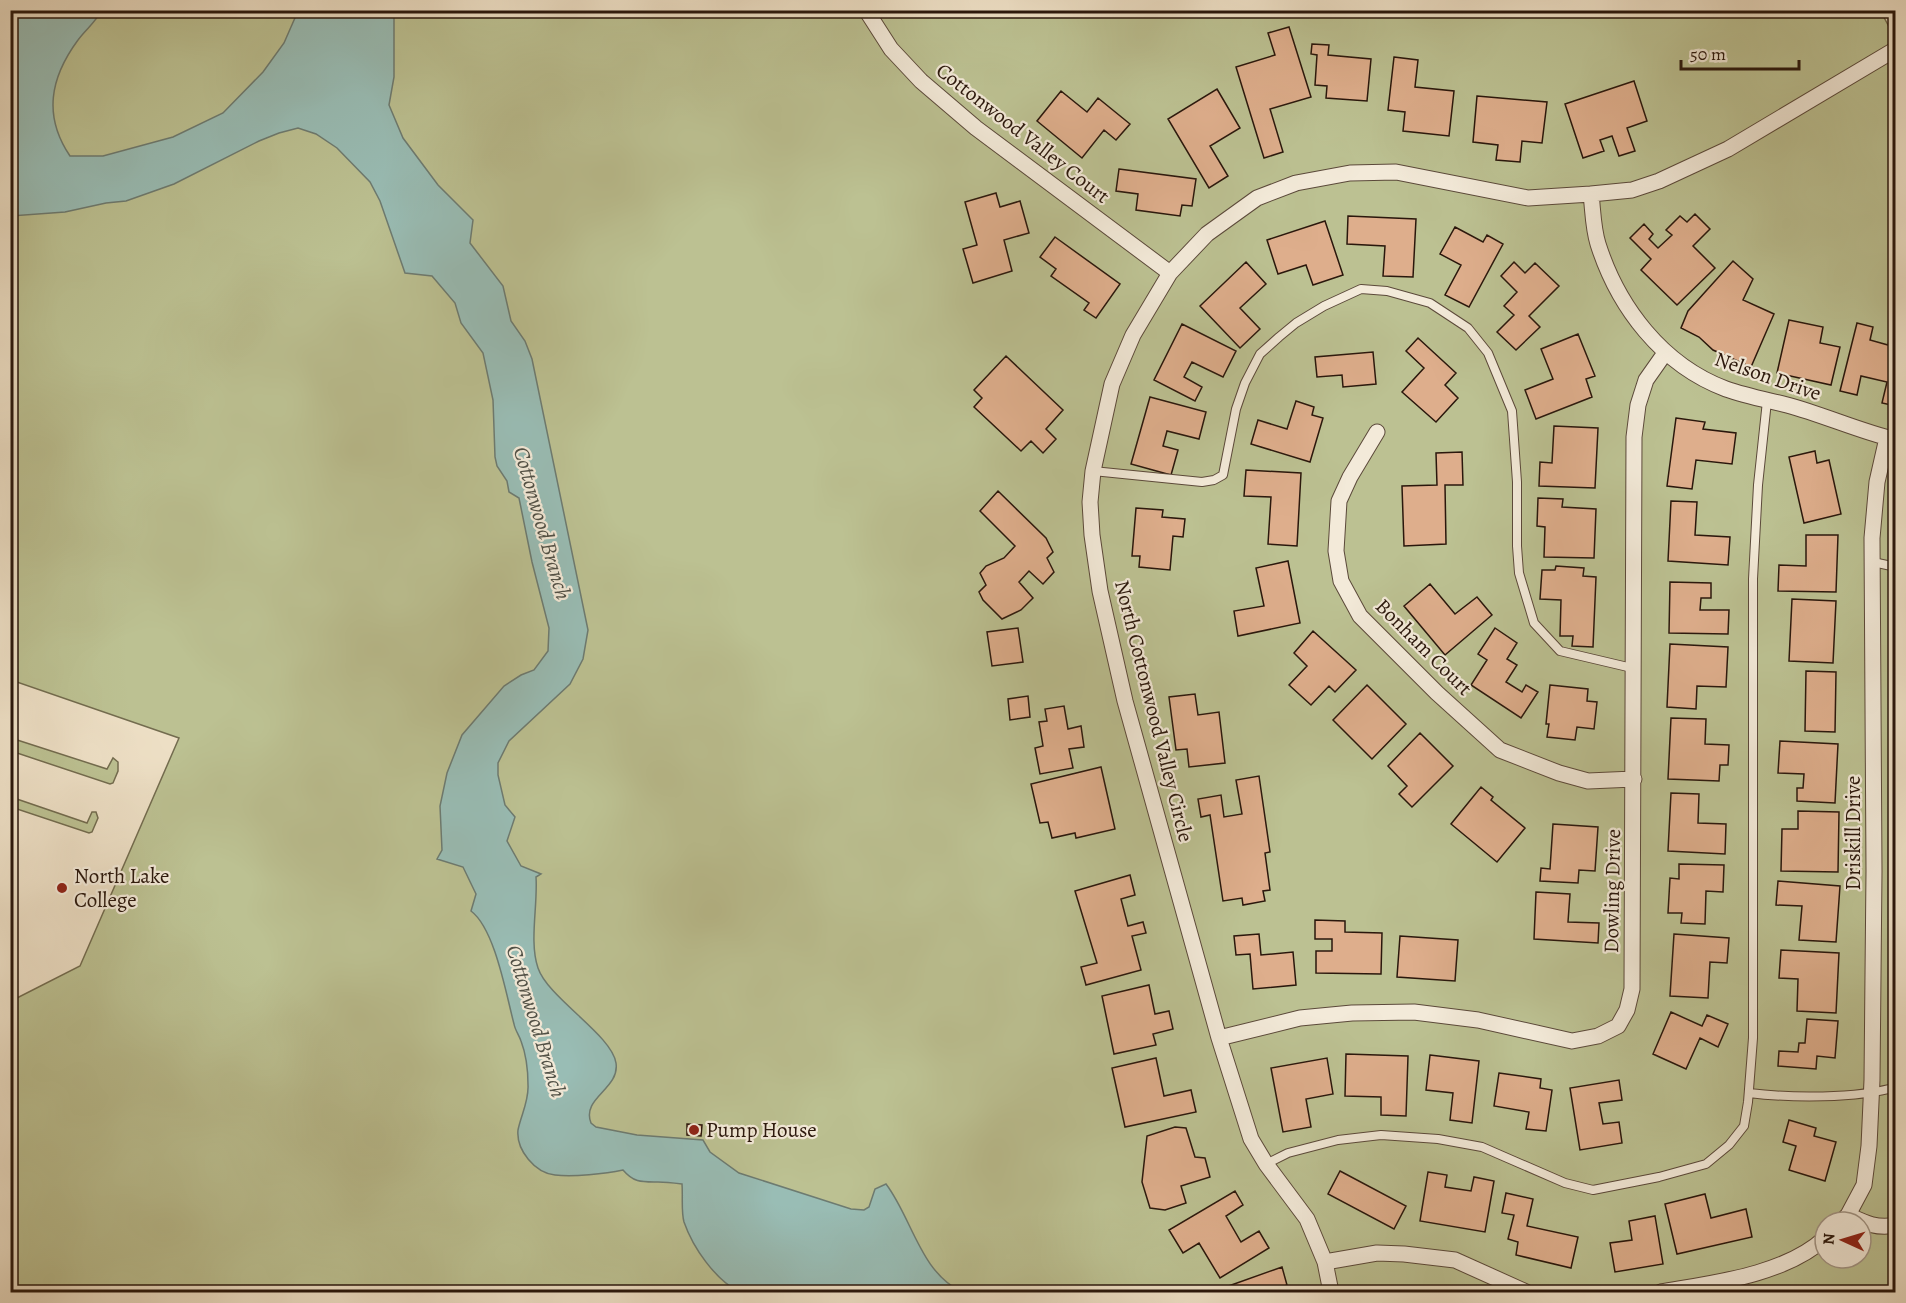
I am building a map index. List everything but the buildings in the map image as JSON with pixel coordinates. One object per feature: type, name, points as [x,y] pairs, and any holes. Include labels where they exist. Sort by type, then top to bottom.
[{"type":"street","name":"Cottonwood Valley Court","points":[[866,10],[891,49],[921,81],[976,128],[1170,273]]},
{"type":"street","name":"North Cottonwood Valley Circle","points":[[1331,1293],[1325,1262],[1307,1219],[1266,1164],[1251,1138],[1219,1038],[1125,700],[1100,591],[1090,502],[1093,471],[1112,384],[1133,335],[1170,273],[1207,234],[1257,198],[1296,183],[1350,173],[1396,172],[1528,198],[1632,190],[1659,181],[1728,149],[1896,49]]},
{"type":"street","name":"Nelson Drive","points":[[1591,194],[1598,243],[1613,282],[1633,315],[1665,353],[1690,370],[1724,388],[1787,405],[1891,439]]},
{"type":"street","name":"Dowling Drive","points":[[1219,1038],[1300,1018],[1352,1013],[1414,1012],[1478,1020],[1572,1041],[1598,1036],[1618,1026],[1627,1010],[1632,989],[1634,437],[1638,405],[1646,380],[1665,353]]},
{"type":"street","name":"Bonham Court","points":[[1377,432],[1350,477],[1339,501],[1336,552],[1341,581],[1360,616],[1437,693],[1500,750],[1558,773],[1588,781],[1634,779]]},
{"type":"street","name":"Driskill Drive","points":[[1850,1210],[1864,1185],[1872,1091],[1873,519],[1877,482],[1891,439]]},
{"type":"street","points":[[1873,1226],[1896,1225]]},
{"type":"street","points":[[1660,1293],[1744,1277],[1794,1258],[1813,1248]]},
{"type":"street","points":[[1325,1262],[1377,1253],[1455,1260],[1526,1293]]},
{"type":"lane","points":[[1093,471],[1202,482],[1214,480],[1223,475],[1236,410],[1245,383],[1260,354],[1296,323],[1324,306],[1361,289],[1386,291],[1430,303],[1468,328],[1488,353],[1512,411],[1517,482],[1518,555],[1520,573],[1534,623],[1560,651],[1632,668]]},
{"type":"lane","points":[[1266,1164],[1288,1153],[1338,1140],[1382,1135],[1438,1139],[1482,1147],[1565,1183],[1593,1190],[1659,1177],[1706,1164],[1729,1145],[1744,1126],[1753,1038],[1753,579],[1758,485],[1767,401]]},
{"type":"lane","points":[[1873,562],[1896,567]]},
{"type":"lane","points":[[1749,1093],[1786,1097],[1852,1094],[1896,1087]]},
{"type":"green space","points":[[1880,10],[1895,38],[1895,1292],[11,1292],[11,1001],[80,966],[179,738],[11,680],[11,11]]},
{"type":"green space","points":[[11,738],[107,769],[113,758],[118,762],[118,771],[113,783],[110,784],[11,751]]},
{"type":"green space","points":[[11,797],[87,823],[92,812],[96,812],[98,818],[92,832],[89,833],[11,807]]},
{"type":"water","name":"Cottonwood Branch","points":[[10,11],[101,11],[78,40],[61,69],[53,97],[53,112],[61,141],[70,156],[103,156],[173,137],[223,113],[263,72],[284,43],[298,11],[394,11],[394,77],[389,105],[403,138],[438,185],[473,220],[470,243],[503,286],[511,321],[525,341],[532,359],[588,630],[583,659],[570,684],[509,741],[498,763],[498,775],[505,805],[515,817],[507,841],[521,866],[541,874],[536,877],[534,935],[538,968],[554,992],[604,1041],[616,1063],[616,1072],[612,1080],[591,1107],[589,1114],[591,1123],[596,1127],[637,1135],[703,1140],[710,1152],[739,1173],[851,1209],[864,1210],[869,1207],[875,1189],[886,1184],[926,1258],[948,1283],[962,1292],[739,1292],[713,1271],[693,1242],[683,1218],[682,1184],[639,1181],[623,1170],[589,1175],[555,1175],[540,1170],[528,1159],[518,1138],[528,1091],[526,1063],[499,963],[487,932],[471,911],[476,894],[463,867],[437,859],[442,850],[440,806],[447,773],[462,735],[504,686],[534,670],[548,651],[549,628],[519,498],[509,492],[507,481],[497,466],[495,457],[493,400],[483,353],[461,323],[455,303],[432,276],[405,273],[380,201],[370,182],[337,148],[316,134],[298,128],[259,141],[174,184],[126,201],[65,212],[11,216]]},
{"type":"place","name":"North Lake College","points":[[62,888]]},
{"type":"place","name":"Pump House","points":[[694,1130]]}]
